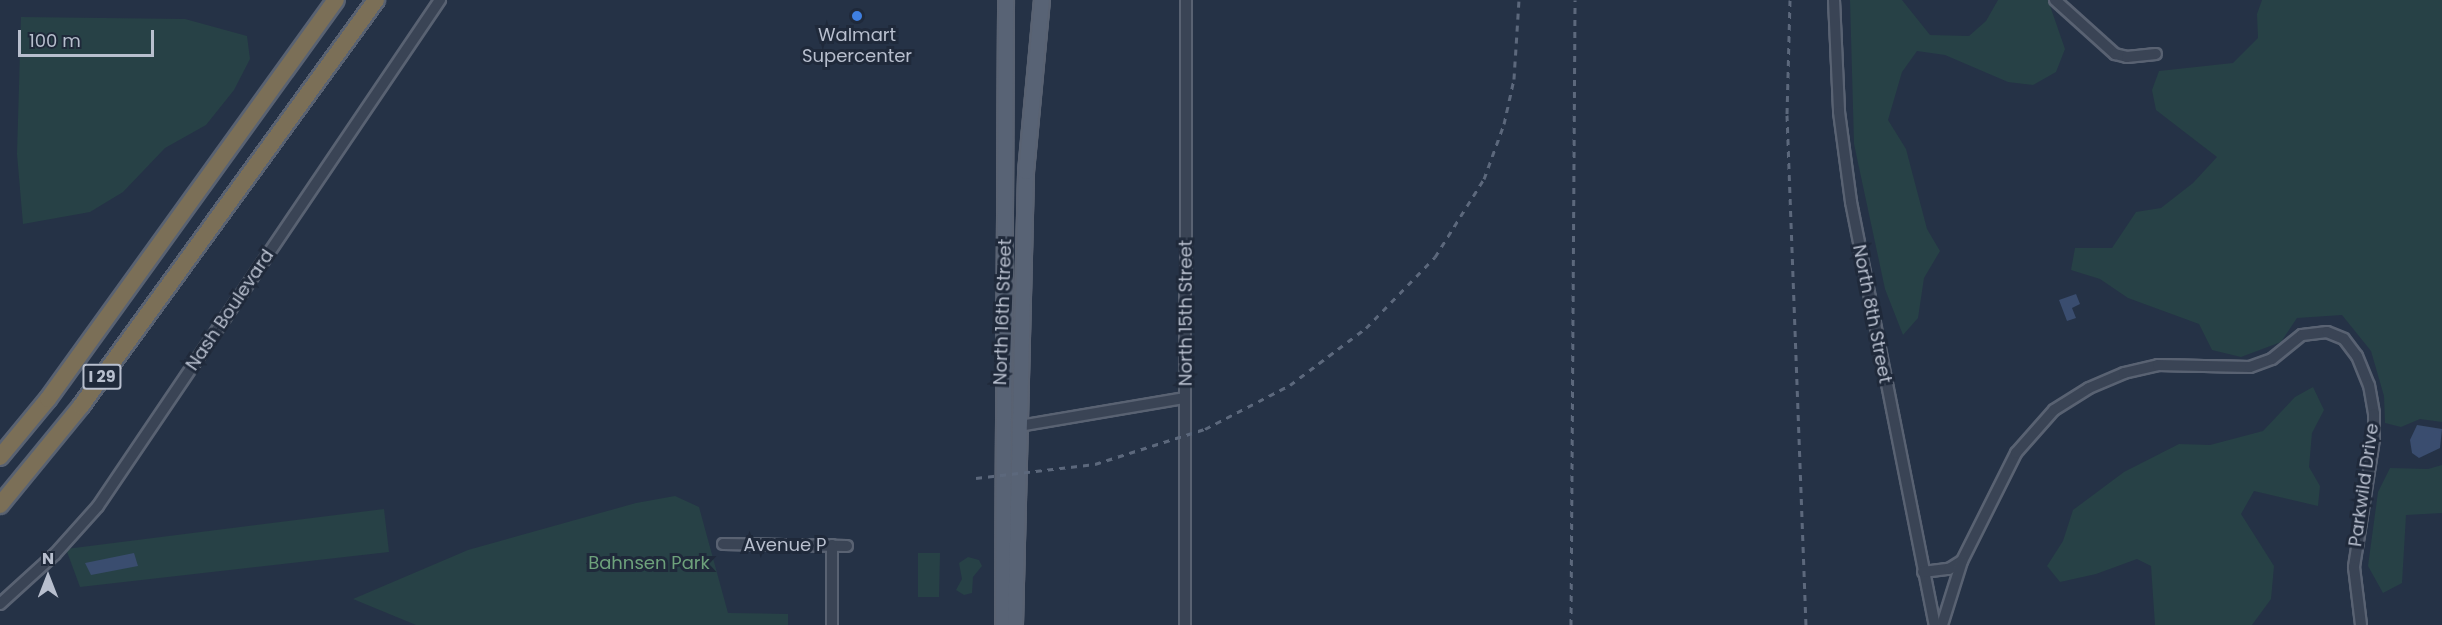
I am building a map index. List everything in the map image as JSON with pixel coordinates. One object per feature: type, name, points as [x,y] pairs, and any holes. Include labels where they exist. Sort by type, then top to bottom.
[{"type":"highway","name":"I 29","points":[[0,457],[48,399],[336,0]]},
{"type":"highway","name":"I 29","points":[[0,506],[81,406],[376,0]]},
{"type":"main road","name":"North 16th Street","points":[[1003,625],[1006,0]]},
{"type":"main road","name":"North 16th Street","points":[[1015,625],[1026,172],[1042,0]]},
{"type":"street","name":"Nash Boulevard","points":[[0,604],[55,554],[98,506],[440,0]]},
{"type":"street","name":"North 15th Street","points":[[1185,625],[1186,0]]},
{"type":"street","name":"North 8th Street","points":[[1834,0],[1844,160],[1935,625]]},
{"type":"street","points":[[2055,0],[2115,54],[2127,57],[2156,54]]},
{"type":"street","name":"Parkwild Drive","points":[[1942,625],[1962,561],[2016,453],[2038,425],[2072,398],[2124,373],[2158,365],[2250,367],[2272,359],[2302,335],[2327,332],[2344,339],[2357,356],[2369,385],[2374,414],[2374,439],[2354,567],[2361,625]]},
{"type":"street","points":[[1019,426],[1185,398]]},
{"type":"street","name":"Avenue P","points":[[723,544],[847,546]]},
{"type":"street","points":[[832,545],[832,625]]},
{"type":"street","points":[[1923,572],[1949,569],[1962,561]]},
{"type":"green space","points":[[1850,0],[1902,0],[1930,35],[1969,36],[1986,21],[1998,0],[2048,0],[2065,49],[2056,72],[2033,85],[2008,82],[1945,55],[1917,51],[1902,72],[1888,120],[1906,149],[1927,229],[1940,251],[1924,278],[1918,318],[1903,335],[1885,289],[1854,144]]},
{"type":"green space","points":[[2262,0],[2442,0],[2442,422],[2420,419],[2401,427],[2385,423],[2384,396],[2371,351],[2342,315],[2297,318],[2281,342],[2241,357],[2212,350],[2199,324],[2128,298],[2100,279],[2071,270],[2075,248],[2112,248],[2136,212],[2161,208],[2193,183],[2217,157],[2156,110],[2152,90],[2159,71],[2233,63],[2258,38],[2257,14]]},
{"type":"green space","points":[[21,17],[185,19],[247,36],[250,59],[234,90],[206,125],[165,148],[123,192],[90,212],[23,224],[17,154]]},
{"type":"green space","points":[[2313,387],[2324,410],[2312,433],[2309,467],[2320,486],[2318,506],[2254,491],[2241,514],[2274,566],[2271,599],[2252,625],[2155,625],[2151,566],[2137,559],[2096,574],[2060,582],[2047,566],[2063,541],[2073,510],[2124,472],[2179,444],[2210,445],[2263,431],[2295,397]]},
{"type":"green space","points":[[2442,465],[2442,513],[2406,515],[2402,583],[2383,593],[2368,566],[2378,492],[2390,468],[2428,469]]},
{"type":"green space","name":"Bahnsen Park","points":[[675,496],[699,507],[728,613],[788,614],[788,625],[416,625],[353,599],[468,550],[636,503]]},
{"type":"green space","points":[[384,509],[389,552],[80,587],[66,549]]},
{"type":"green space","points":[[918,553],[940,553],[939,597],[918,597]]},
{"type":"green space","points":[[968,557],[979,560],[982,566],[973,577],[972,593],[964,595],[956,590],[962,579],[959,563]]},
{"type":"water","points":[[2076,294],[2080,304],[2072,308],[2076,318],[2067,321],[2059,300]]},
{"type":"water","points":[[2417,425],[2442,429],[2440,448],[2419,458],[2412,453],[2410,440]]},
{"type":"water","points":[[134,553],[138,566],[91,575],[85,563]]},
{"type":"railway","points":[[976,478],[1095,464],[1205,429],[1290,385],[1366,328],[1435,257],[1484,179],[1504,124],[1514,79],[1519,0]]},
{"type":"railway","points":[[1571,625],[1575,0]]},
{"type":"railway","points":[[1790,0],[1787,115],[1806,625]]},
{"type":"place","name":"Walmart Supercenter","points":[[857,16]]}]
